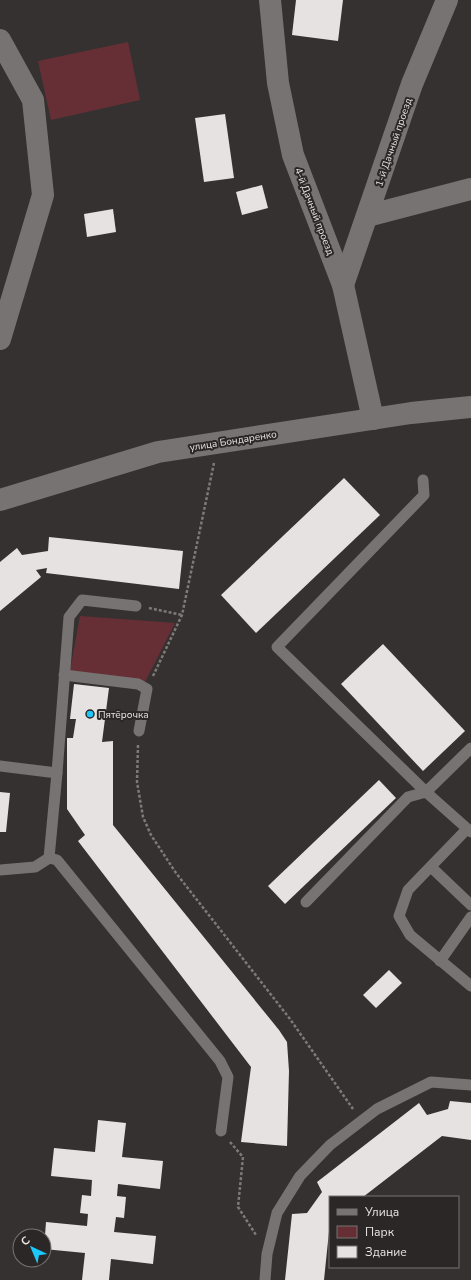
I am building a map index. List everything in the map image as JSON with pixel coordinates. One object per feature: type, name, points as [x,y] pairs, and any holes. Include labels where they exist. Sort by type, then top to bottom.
[{"type":"street","name":"4-й Дачный проезд","points":[[270,0],[278,83],[293,155],[343,285],[373,419]]},
{"type":"street","name":"1-й Дачный проезд","points":[[343,285],[412,84],[447,0]]},
{"type":"street","points":[[0,40],[33,100],[43,195],[0,339]]},
{"type":"street","points":[[367,216],[471,189]]},
{"type":"street","name":"улица Бондаренко","points":[[0,500],[158,452],[412,412],[471,406]]},
{"type":"lane","points":[[423,480],[424,495],[277,647],[426,792],[469,831],[408,890],[399,916],[410,935],[471,986]]},
{"type":"lane","points":[[49,858],[69,617],[82,600],[136,606]]},
{"type":"lane","points":[[64,675],[138,684],[147,689],[139,731]]},
{"type":"lane","points":[[306,902],[408,797],[426,792],[471,748]]},
{"type":"lane","points":[[0,766],[57,773]]},
{"type":"lane","points":[[0,870],[35,867],[49,858],[57,860],[220,1061],[228,1077],[221,1131]]},
{"type":"lane","points":[[431,867],[471,905]]},
{"type":"lane","points":[[440,961],[471,917]]},
{"type":"lane","points":[[265,1280],[268,1254],[277,1213],[300,1176],[330,1145],[377,1108],[431,1082],[471,1085]]},
{"type":"path","points":[[147,689],[182,615],[218,443]]},
{"type":"path","points":[[136,606],[182,615]]},
{"type":"path","points":[[139,731],[137,782],[143,818],[150,835],[176,873],[290,1019],[361,1121]]},
{"type":"path","points":[[221,1131],[243,1157],[238,1207],[268,1254]]},
{"type":"green space","points":[[128,42],[140,100],[51,120],[38,61]]},
{"type":"green space","points":[[80,616],[175,623],[145,682],[70,671]]},
{"type":"building","points":[[296,0],[343,0],[338,41],[292,35]]},
{"type":"building","points":[[225,114],[234,178],[204,182],[195,118]]},
{"type":"building","points":[[262,185],[268,208],[242,215],[236,192]]},
{"type":"building","points":[[113,209],[116,232],[87,237],[84,214]]},
{"type":"building","points":[[344,478],[380,515],[256,633],[221,595]]},
{"type":"building","points":[[49,537],[183,551],[179,589],[46,573],[47,568],[36,570],[41,577],[0,611],[0,562],[17,548],[22,555],[48,551]]},
{"type":"building","points":[[383,644],[465,731],[423,771],[341,684]]},
{"type":"building","points":[[74,684],[109,688],[102,742],[113,741],[113,825],[279,1030],[287,1042],[289,1071],[287,1146],[241,1142],[251,1067],[78,841],[85,835],[67,809],[67,738],[73,738],[76,719],[70,719]]},
{"type":"building","points":[[379,780],[396,798],[285,904],[268,886]]},
{"type":"building","points":[[0,792],[10,793],[6,832],[0,832]]},
{"type":"building","points":[[389,970],[402,983],[376,1008],[363,995]]},
{"type":"building","points":[[450,1101],[471,1103],[471,1140],[442,1136],[364,1196],[329,1196],[329,1232],[324,1280],[285,1280],[292,1214],[307,1213],[322,1192],[317,1182],[419,1103],[427,1115],[448,1109]]},
{"type":"building","points":[[98,1120],[126,1123],[122,1157],[163,1161],[160,1189],[118,1184],[117,1196],[126,1197],[124,1218],[116,1217],[114,1232],[156,1236],[153,1264],[111,1259],[109,1280],[82,1280],[85,1253],[52,1250],[52,1228],[46,1228],[46,1222],[87,1226],[88,1214],[80,1213],[82,1195],[91,1196],[92,1180],[51,1176],[54,1148],[95,1152]]},
{"type":"place","name":"Пятёрочка","points":[[90,714]]}]
